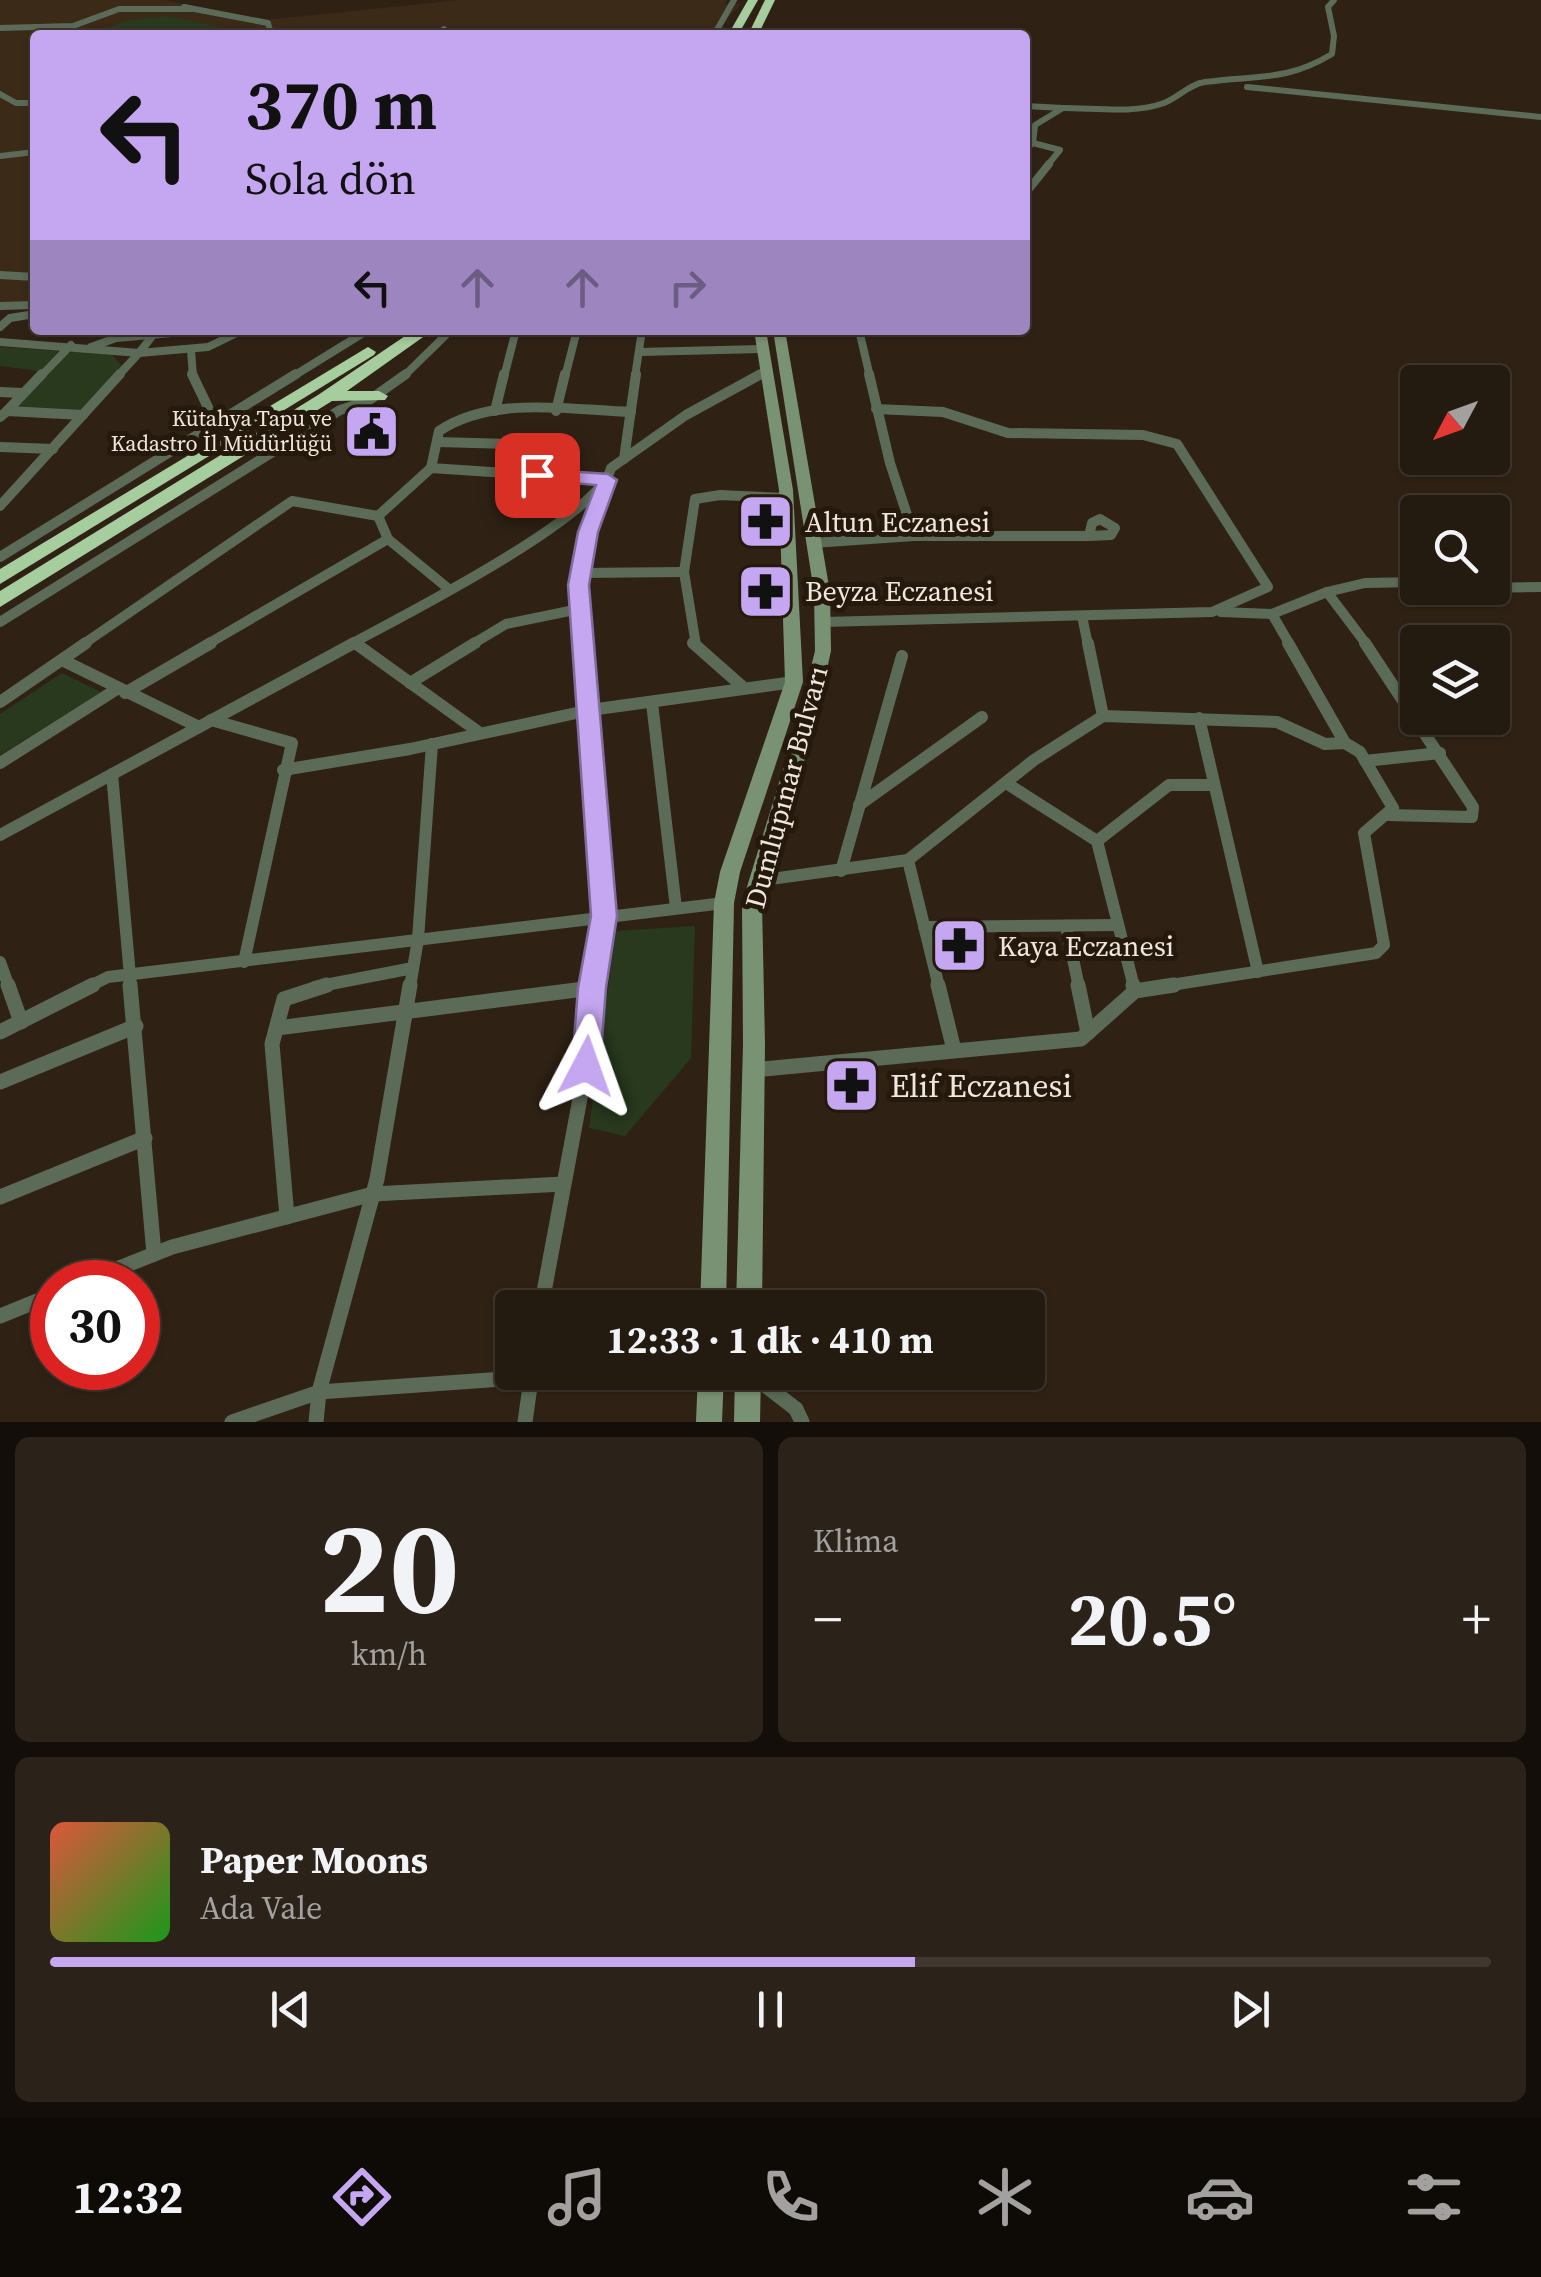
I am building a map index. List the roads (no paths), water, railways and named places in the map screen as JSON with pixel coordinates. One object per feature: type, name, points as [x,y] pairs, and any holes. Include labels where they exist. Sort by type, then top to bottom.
[{"type":"highway","points":[[736,30],[753,0]]},
{"type":"highway","points":[[755,30],[770,0]]},
{"type":"highway","points":[[0,578],[392,335]]},
{"type":"highway","points":[[0,600],[324,399],[418,335]]},
{"type":"highway","points":[[324,399],[340,394],[379,396]]},
{"type":"main road","name":"Dumlupınar Bulvarı","points":[[749,1290],[753,1070],[750,927],[757,881],[819,678],[823,622],[780,335]]},
{"type":"main road","name":"Dumlupınar Bulvarı","points":[[713,1290],[724,903],[730,872],[794,682],[786,498],[761,339]]},
{"type":"main road","points":[[709,1422],[710,1390]]},
{"type":"main road","points":[[747,1422],[748,1390]]},
{"type":"street","points":[[152,0],[268,24],[270,30]]},
{"type":"street","points":[[717,30],[734,0]]},
{"type":"street","points":[[1224,84],[1306,72],[1332,54],[1328,7],[1334,0]]},
{"type":"street","points":[[0,28],[73,26],[119,9],[191,9]]},
{"type":"street","points":[[1030,106],[1153,106],[1171,102],[1201,82],[1541,118]]},
{"type":"street","points":[[0,94],[16,103],[30,103]]},
{"type":"street","points":[[1030,125],[1062,108]]},
{"type":"street","points":[[1030,145],[1035,124]]},
{"type":"street","points":[[1030,188],[1060,150],[1033,142]]},
{"type":"street","points":[[0,154],[30,151]]},
{"type":"street","points":[[0,164],[30,161]]},
{"type":"street","points":[[0,275],[30,277]]},
{"type":"street","points":[[0,306],[30,305]]},
{"type":"street","points":[[0,327],[10,318],[30,315]]},
{"type":"street","points":[[90,347],[116,338],[154,335]]},
{"type":"street","points":[[0,506],[154,335]]},
{"type":"street","points":[[223,335],[230,337]]},
{"type":"street","points":[[0,342],[139,353],[191,350],[234,335]]},
{"type":"street","points":[[0,557],[360,335]]},
{"type":"street","points":[[0,622],[340,410],[379,396],[446,335]]},
{"type":"street","points":[[495,411],[515,335]]},
{"type":"street","points":[[556,411],[576,335]]},
{"type":"street","points":[[624,459],[642,335]]},
{"type":"street","points":[[859,335],[876,409],[914,536]]},
{"type":"street","points":[[640,352],[761,339]]},
{"type":"street","points":[[3,414],[71,345]]},
{"type":"street","points":[[191,350],[191,372],[215,422]]},
{"type":"street","points":[[544,1290],[586,1066],[592,988],[604,916],[579,609],[580,574],[588,532],[611,468],[686,416],[765,372]]},
{"type":"street","points":[[0,392],[22,393]]},
{"type":"street","points":[[876,409],[943,412],[1008,433],[1144,435],[1177,444],[1268,586],[1212,612]]},
{"type":"street","points":[[378,516],[431,468],[439,431],[461,416],[495,411],[632,412]]},
{"type":"street","points":[[3,414],[83,416]]},
{"type":"street","points":[[438,442],[542,444]]},
{"type":"street","points":[[0,447],[53,449]]},
{"type":"street","points":[[431,468],[608,480]]},
{"type":"street","points":[[0,835],[504,561],[608,480]]},
{"type":"street","points":[[744,688],[692,643],[684,572],[695,499],[720,495],[786,498]]},
{"type":"street","points":[[0,702],[292,502],[348,508],[378,516]]},
{"type":"street","points":[[378,516],[388,538],[450,590]]},
{"type":"street","points":[[813,544],[914,536],[1089,536]]},
{"type":"street","points":[[0,763],[388,538]]},
{"type":"street","points":[[580,574],[684,572]]},
{"type":"street","points":[[823,622],[1212,612],[1272,614],[1327,592],[1365,583],[1400,582]]},
{"type":"street","points":[[1510,587],[1541,587]]},
{"type":"street","points":[[1327,592],[1440,753],[1473,807],[1472,817],[1388,816]]},
{"type":"street","points":[[410,682],[506,624],[579,609]]},
{"type":"street","points":[[753,1070],[1080,1039],[1135,992],[1376,953],[1384,945],[1364,833],[1393,808],[1360,752],[1345,743],[1272,614]]},
{"type":"street","points":[[1082,616],[1103,716]]},
{"type":"street","points":[[354,642],[480,733]]},
{"type":"street","points":[[840,871],[902,656]]},
{"type":"street","points":[[62,660],[121,691],[205,723],[292,743],[244,962]]},
{"type":"street","points":[[284,770],[590,710],[794,682]]},
{"type":"street","points":[[652,703],[676,908]]},
{"type":"street","points":[[757,881],[908,860],[1006,783],[1103,716],[1277,722],[1325,744],[1345,743]]},
{"type":"street","points":[[859,806],[982,717]]},
{"type":"street","points":[[1199,718],[1258,972]]},
{"type":"street","points":[[316,1422],[319,1392],[373,1194],[406,1011],[418,939],[432,744]]},
{"type":"street","points":[[1365,761],[1440,753]]},
{"type":"street","points":[[112,774],[154,1254]]},
{"type":"street","points":[[1006,783],[1098,841],[1135,992]]},
{"type":"street","points":[[1098,841],[1169,786],[1214,786]]},
{"type":"street","points":[[908,860],[954,1050]]},
{"type":"street","points":[[0,1032],[108,977],[724,903]]},
{"type":"street","points":[[924,927],[1118,925]]},
{"type":"street","points":[[1066,926],[1088,1033]]},
{"type":"street","points":[[0,962],[21,1022]]},
{"type":"street","points":[[288,1217],[272,1044],[284,998],[306,989],[413,968]]},
{"type":"street","points":[[277,1028],[592,988]]},
{"type":"street","points":[[0,1082],[136,1026]]},
{"type":"street","points":[[0,1197],[145,1138]]},
{"type":"street","points":[[139,1260],[373,1194],[563,1184]]},
{"type":"street","points":[[0,1316],[30,1304]]},
{"type":"street","points":[[232,1422],[319,1392],[495,1378]]},
{"type":"street","points":[[525,1422],[530,1390]]},
{"type":"street","points":[[771,1390],[796,1410],[802,1422]]},
{"type":"place","name":"Kütahya Tapu ve Kadastro İl Müdürlüğü","points":[[371,431]]},
{"type":"place","name":"Altun Eczanesi","points":[[766,522]]},
{"type":"place","name":"Beyza Eczanesi","points":[[766,591]]},
{"type":"place","name":"Kaya Eczanesi","points":[[959,946]]},
{"type":"place","name":"Elif Eczanesi","points":[[851,1086]]}]
